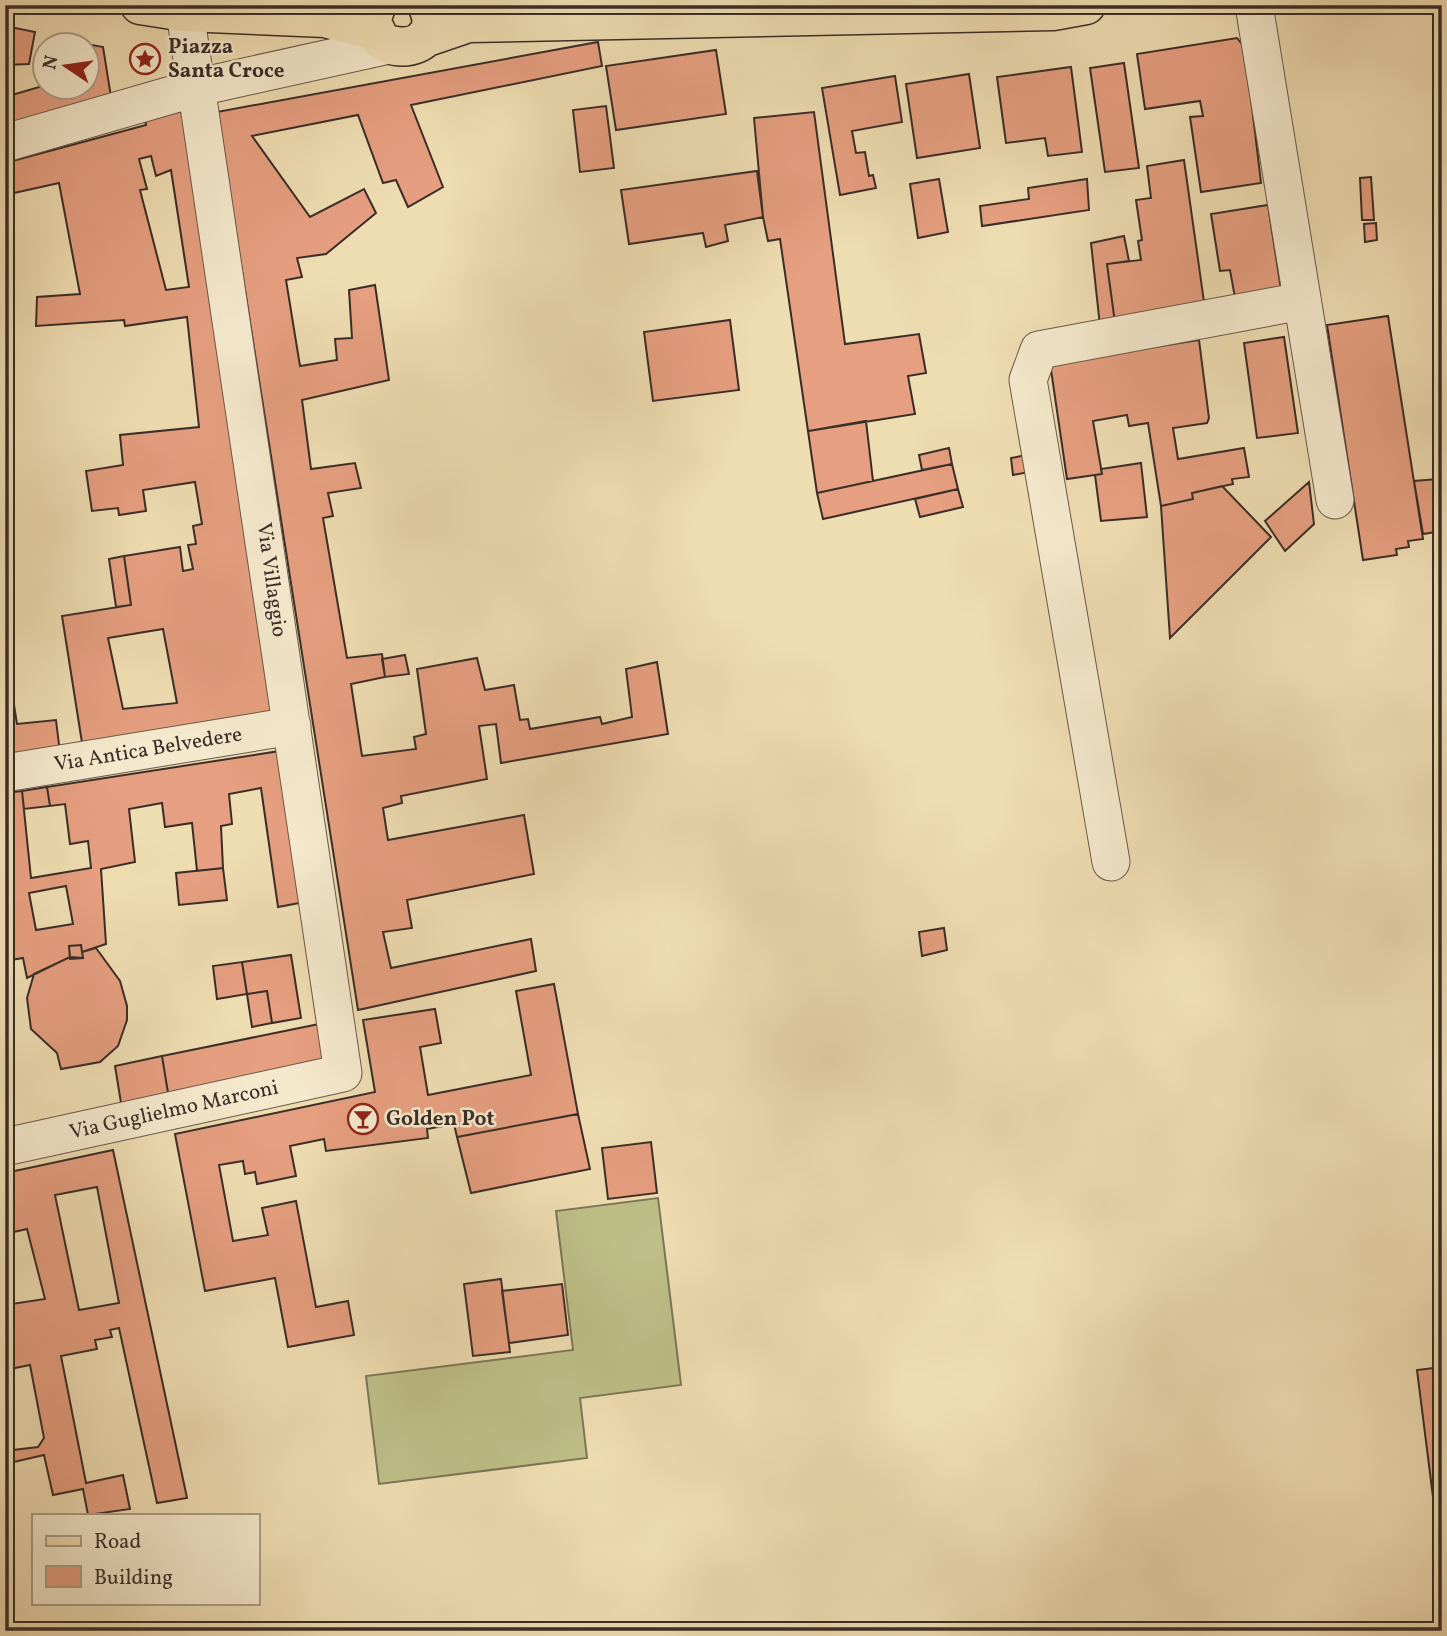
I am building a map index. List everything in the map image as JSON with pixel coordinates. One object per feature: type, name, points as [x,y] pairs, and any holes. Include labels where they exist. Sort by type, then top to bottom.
[{"type":"main road","points":[[140,5],[186,12],[468,23],[1053,11],[1086,5]]},
{"type":"street","points":[[1254,5],[1335,500]]},
{"type":"street","name":"Via Villaggio","points":[[186,12],[343,1073]]},
{"type":"street","points":[[5,143],[199,87],[399,19]]},
{"type":"street","points":[[1111,862],[1028,380],[1039,350],[1302,301]]},
{"type":"street","name":"Via Antica Belvedere","points":[[5,773],[292,726]]},
{"type":"street","name":"Via Guglielmo Marconi","points":[[5,1147],[343,1073]]},
{"type":"green space","points":[[658,1198],[681,1385],[580,1398],[587,1458],[379,1484],[366,1376],[573,1350],[556,1211]]},
{"type":"building","points":[[5,26],[35,32],[32,32],[29,64],[5,65]]},
{"type":"building","points":[[1237,38],[1245,48],[1261,183],[1201,192],[1190,117],[1203,116],[1200,101],[1145,109],[1137,54]]},
{"type":"building","points":[[598,42],[602,66],[411,105],[443,187],[408,207],[396,180],[383,183],[358,115],[252,136],[310,217],[364,189],[376,213],[326,254],[297,258],[302,277],[286,280],[300,366],[337,360],[335,339],[352,338],[349,290],[375,285],[389,380],[302,400],[311,469],[355,463],[361,488],[328,493],[333,516],[323,518],[347,658],[382,654],[385,677],[351,684],[362,756],[416,749],[414,737],[426,734],[417,669],[477,658],[485,690],[514,685],[520,720],[528,719],[530,729],[600,717],[602,724],[632,717],[626,669],[657,662],[668,734],[501,763],[496,724],[479,726],[487,779],[401,796],[402,803],[383,808],[388,840],[524,815],[534,874],[407,900],[412,928],[383,932],[391,968],[531,939],[536,971],[358,1010],[217,112]]},
{"type":"building","points":[[103,47],[112,103],[5,132],[5,97],[32,89],[32,102],[102,102]]},
{"type":"building","points":[[716,50],[726,114],[616,130],[606,66]]},
{"type":"building","points":[[1124,63],[1139,168],[1105,172],[1090,68]]},
{"type":"building","points":[[1071,67],[1082,152],[1048,156],[1045,138],[1006,143],[997,77]]},
{"type":"building","points":[[969,74],[980,148],[917,158],[906,84]]},
{"type":"building","points":[[895,76],[902,122],[852,131],[856,153],[865,152],[869,176],[873,175],[876,188],[840,195],[822,88]]},
{"type":"building","points":[[606,106],[614,168],[580,172],[573,110]]},
{"type":"building","points":[[186,110],[282,714],[83,749],[62,616],[131,605],[124,556],[180,547],[183,571],[193,569],[188,545],[196,544],[193,526],[202,524],[195,482],[143,490],[146,511],[119,515],[118,508],[92,511],[86,471],[123,465],[120,435],[199,427],[187,317],[125,326],[124,320],[36,326],[37,297],[80,294],[59,183],[5,195],[5,163],[146,125],[145,120]],"holes":[[[151,156],[156,176],[171,170],[189,287],[166,290],[140,190],[147,189],[139,159]],[[163,629],[177,703],[123,709],[108,638]]]},
{"type":"building","points":[[814,112],[845,344],[919,334],[926,373],[908,376],[915,414],[808,431],[780,239],[768,241],[763,217],[754,118]]},
{"type":"building","points":[[1184,160],[1205,309],[1115,323],[1107,264],[1141,260],[1138,241],[1142,240],[1136,200],[1151,198],[1147,166]]},
{"type":"building","points":[[757,171],[763,217],[725,225],[728,241],[706,247],[703,233],[629,244],[621,190]]},
{"type":"building","points":[[1371,177],[1374,220],[1362,220],[1360,178]]},
{"type":"building","points":[[939,179],[948,232],[918,238],[910,184]]},
{"type":"building","points":[[1087,179],[1089,210],[982,226],[980,206],[1029,199],[1028,188]]},
{"type":"building","points":[[1268,205],[1282,296],[1236,303],[1230,270],[1220,271],[1211,214]]},
{"type":"building","points":[[1376,223],[1377,240],[1365,242],[1364,224]]},
{"type":"building","points":[[1124,236],[1129,261],[1107,264],[1115,323],[1100,326],[1091,243]]},
{"type":"building","points":[[1388,316],[1423,539],[1408,541],[1409,547],[1396,549],[1397,555],[1363,560],[1327,325]]},
{"type":"building","points":[[730,320],[739,390],[653,401],[644,332]]},
{"type":"building","points":[[1284,337],[1298,433],[1257,438],[1244,343]]},
{"type":"building","points":[[1199,340],[1209,418],[1207,423],[1173,428],[1178,459],[1244,448],[1249,477],[1232,479],[1233,484],[1192,493],[1193,499],[1161,506],[1148,423],[1129,426],[1127,415],[1093,421],[1102,474],[1067,479],[1050,363]]},
{"type":"building","points":[[866,421],[873,481],[817,493],[808,431]]},
{"type":"building","points":[[949,448],[952,464],[922,470],[919,455]]},
{"type":"building","points":[[1027,455],[1029,472],[1013,475],[1011,458]]},
{"type":"building","points":[[1141,463],[1147,517],[1101,521],[1095,475],[1102,474],[1101,469]]},
{"type":"building","points":[[952,464],[958,489],[823,519],[817,493]]},
{"type":"building","points":[[1438,479],[1442,531],[1423,534],[1414,481]]},
{"type":"building","points":[[1309,482],[1314,524],[1285,551],[1265,521]]},
{"type":"building","points":[[1222,486],[1271,537],[1170,638],[1161,506],[1193,499],[1192,493]]},
{"type":"building","points":[[958,489],[963,507],[920,517],[915,499]]},
{"type":"building","points":[[124,556],[131,605],[116,607],[109,559]]},
{"type":"building","points":[[5,648],[17,724],[56,720],[60,753],[5,760]]},
{"type":"building","points":[[405,655],[409,674],[385,677],[382,659]]},
{"type":"building","points":[[286,750],[310,901],[278,907],[261,788],[229,794],[232,824],[221,826],[223,868],[197,871],[192,823],[165,827],[162,803],[129,809],[135,862],[101,869],[106,944],[82,952],[81,945],[69,946],[70,957],[27,978],[23,958],[5,961],[5,793],[22,791],[31,878],[91,868],[88,841],[70,844],[65,804],[50,806],[47,787]],"holes":[[[66,886],[73,924],[36,930],[29,893]]]},
{"type":"building","points":[[47,787],[50,806],[24,809],[22,791]]},
{"type":"building","points":[[223,868],[227,900],[179,905],[176,873]]},
{"type":"building","points":[[944,928],[947,950],[922,956],[919,932]]},
{"type":"building","points":[[81,945],[83,958],[70,959],[69,946]]},
{"type":"building","points":[[96,948],[120,981],[127,1006],[127,1020],[118,1046],[100,1062],[61,1069],[57,1053],[31,1029],[27,998],[34,974],[70,957],[83,958],[82,952]]},
{"type":"building","points":[[291,955],[301,1018],[272,1023],[267,991],[247,994],[242,962]]},
{"type":"building","points":[[242,962],[247,994],[217,999],[213,966]]},
{"type":"building","points":[[554,984],[578,1114],[457,1137],[454,1124],[427,1129],[428,1138],[326,1151],[324,1139],[290,1146],[296,1176],[257,1184],[255,1172],[245,1174],[243,1161],[219,1165],[233,1241],[268,1235],[262,1208],[296,1201],[316,1307],[348,1301],[354,1335],[288,1347],[275,1278],[205,1291],[175,1134],[375,1092],[363,1020],[435,1009],[441,1043],[420,1047],[428,1095],[531,1075],[516,991]]},
{"type":"building","points":[[267,991],[272,1023],[252,1027],[247,994]]},
{"type":"building","points":[[329,1022],[336,1067],[169,1099],[162,1056]]},
{"type":"building","points":[[5,1037],[14,1126],[5,1128]]},
{"type":"building","points":[[162,1056],[169,1099],[122,1109],[115,1066]]},
{"type":"building","points":[[578,1114],[590,1169],[471,1193],[457,1137]]},
{"type":"building","points":[[651,1142],[657,1193],[608,1199],[602,1148]]},
{"type":"building","points":[[113,1150],[187,1498],[157,1503],[119,1328],[110,1330],[112,1337],[95,1340],[97,1349],[61,1356],[86,1483],[123,1475],[130,1509],[88,1514],[83,1489],[53,1495],[44,1455],[5,1464],[5,1451],[38,1447],[44,1438],[30,1365],[5,1370],[5,1305],[45,1299],[27,1229],[5,1234],[5,1173]],"holes":[[[97,1187],[119,1303],[79,1310],[55,1195]]]},
{"type":"building","points":[[501,1279],[510,1352],[473,1356],[464,1284]]},
{"type":"building","points":[[562,1284],[568,1335],[509,1343],[502,1291]]},
{"type":"building","points":[[1442,1367],[1442,1496],[1433,1497],[1417,1370]]},
{"type":"building","points":[[5,1389],[12,1426],[5,1428]]},
{"type":"place","name":"Piazza Santa Croce","points":[[145,59]]},
{"type":"place","name":"Golden Pot","points":[[363,1119]]}]
